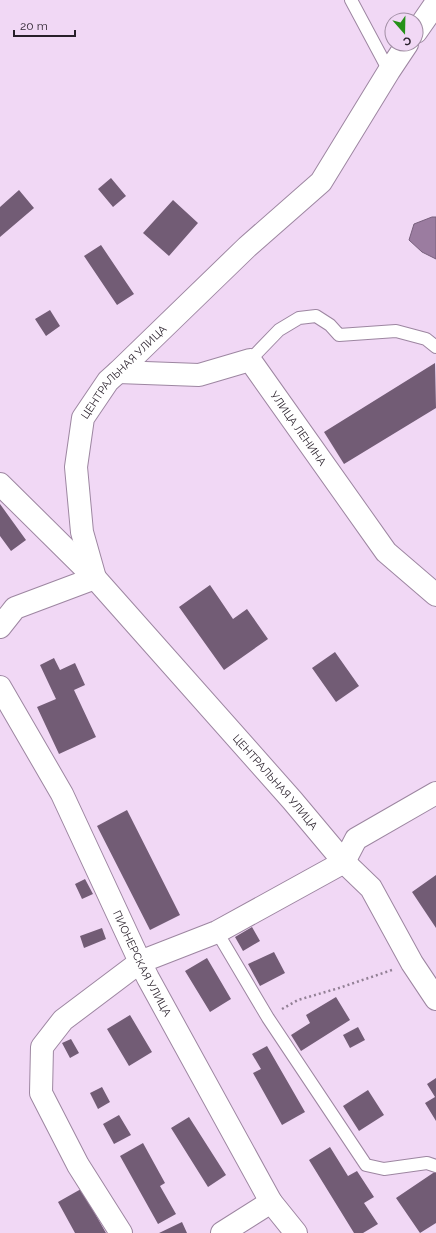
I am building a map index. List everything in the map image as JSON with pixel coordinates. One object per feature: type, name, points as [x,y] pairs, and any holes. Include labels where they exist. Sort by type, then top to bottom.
[{"type":"street","points":[[424,20],[436,3]]},
{"type":"street","name":"ЦЕНТРАЛЬНАЯ УЛИЦА","points":[[95,578],[82,532],[76,467],[84,418],[108,382],[118,372],[247,247],[321,182],[402,52]]},
{"type":"street","points":[[118,372],[199,375],[250,360]]},
{"type":"street","name":"УЛИЦА ЛЕНИНА","points":[[250,360],[386,552],[436,595]]},
{"type":"street","name":"ЦЕНТРАЛЬНАЯ УЛИЦА","points":[[0,484],[95,578],[292,800],[344,862],[371,888],[412,963],[436,999]]},
{"type":"street","points":[[0,627],[15,608],[95,578]]},
{"type":"street","name":"ПИОНЕРСКАЯ УЛИЦА","points":[[0,687],[62,794],[140,962],[271,1202],[296,1233]]},
{"type":"street","points":[[120,1233],[78,1165],[41,1093],[42,1047],[63,1020],[140,962],[217,932],[344,862],[356,839],[436,793]]},
{"type":"street","points":[[222,1233],[271,1202]]},
{"type":"lane","points":[[351,0],[389,71]]},
{"type":"lane","points":[[250,360],[279,330],[298,318],[316,316],[330,325],[339,336],[396,331],[426,339],[436,347]]},
{"type":"lane","points":[[217,932],[268,1018],[366,1165],[384,1169],[428,1163],[436,1166]]},
{"type":"path","points":[[268,1018],[298,1000],[339,988],[412,963]]},
{"type":"shaded area","points":[[432,217],[436,217],[436,259],[422,252],[409,240],[414,224]]},
{"type":"building","points":[[111,178],[126,196],[113,207],[98,189]]},
{"type":"building","points":[[19,190],[34,208],[0,237],[0,207]]},
{"type":"building","points":[[173,200],[198,223],[169,256],[143,233]]},
{"type":"building","points":[[101,245],[134,294],[117,305],[84,256]]},
{"type":"building","points":[[50,310],[60,326],[46,336],[35,319]]},
{"type":"building","points":[[435,363],[436,408],[344,464],[324,432]]},
{"type":"building","points":[[0,504],[26,540],[11,551],[0,536]]},
{"type":"building","points":[[210,585],[233,619],[247,609],[268,639],[224,670],[179,607]]},
{"type":"building","points":[[335,652],[359,686],[336,702],[312,668]]},
{"type":"building","points":[[54,658],[60,670],[75,663],[85,685],[74,690],[96,737],[59,754],[37,707],[56,699],[40,665]]},
{"type":"building","points":[[127,810],[180,915],[150,930],[97,826]]},
{"type":"building","points":[[436,875],[436,928],[412,892]]},
{"type":"building","points":[[85,879],[93,894],[82,899],[75,884]]},
{"type":"building","points":[[252,927],[260,941],[243,951],[235,937]]},
{"type":"building","points":[[102,928],[106,939],[84,948],[80,936]]},
{"type":"building","points":[[274,952],[285,973],[260,986],[248,964]]},
{"type":"building","points":[[207,958],[231,999],[210,1012],[185,971]]},
{"type":"building","points":[[336,997],[350,1020],[301,1051],[291,1035],[310,1023],[306,1015]]},
{"type":"building","points":[[130,1015],[152,1052],[129,1066],[107,1029]]},
{"type":"building","points":[[358,1027],[365,1040],[350,1048],[343,1035]]},
{"type":"building","points":[[71,1039],[79,1053],[70,1058],[62,1043]]},
{"type":"building","points":[[267,1046],[305,1112],[282,1125],[253,1073],[261,1069],[252,1054]]},
{"type":"building","points":[[436,1078],[436,1121],[425,1103],[435,1097],[427,1084]]},
{"type":"building","points":[[102,1087],[110,1102],[98,1109],[90,1093]]},
{"type":"building","points":[[368,1090],[384,1115],[359,1131],[343,1106]]},
{"type":"building","points":[[119,1115],[131,1135],[114,1144],[103,1124]]},
{"type":"building","points":[[189,1117],[226,1175],[208,1187],[171,1128]]},
{"type":"building","points":[[143,1143],[165,1183],[160,1186],[176,1214],[158,1224],[120,1156]]},
{"type":"building","points":[[330,1147],[348,1176],[357,1171],[374,1197],[364,1203],[378,1224],[363,1233],[354,1233],[309,1160]]},
{"type":"building","points":[[436,1171],[436,1223],[420,1233],[396,1198]]},
{"type":"building","points":[[81,1189],[106,1233],[75,1233],[58,1202]]},
{"type":"building","points":[[182,1222],[187,1233],[159,1233]]}]
